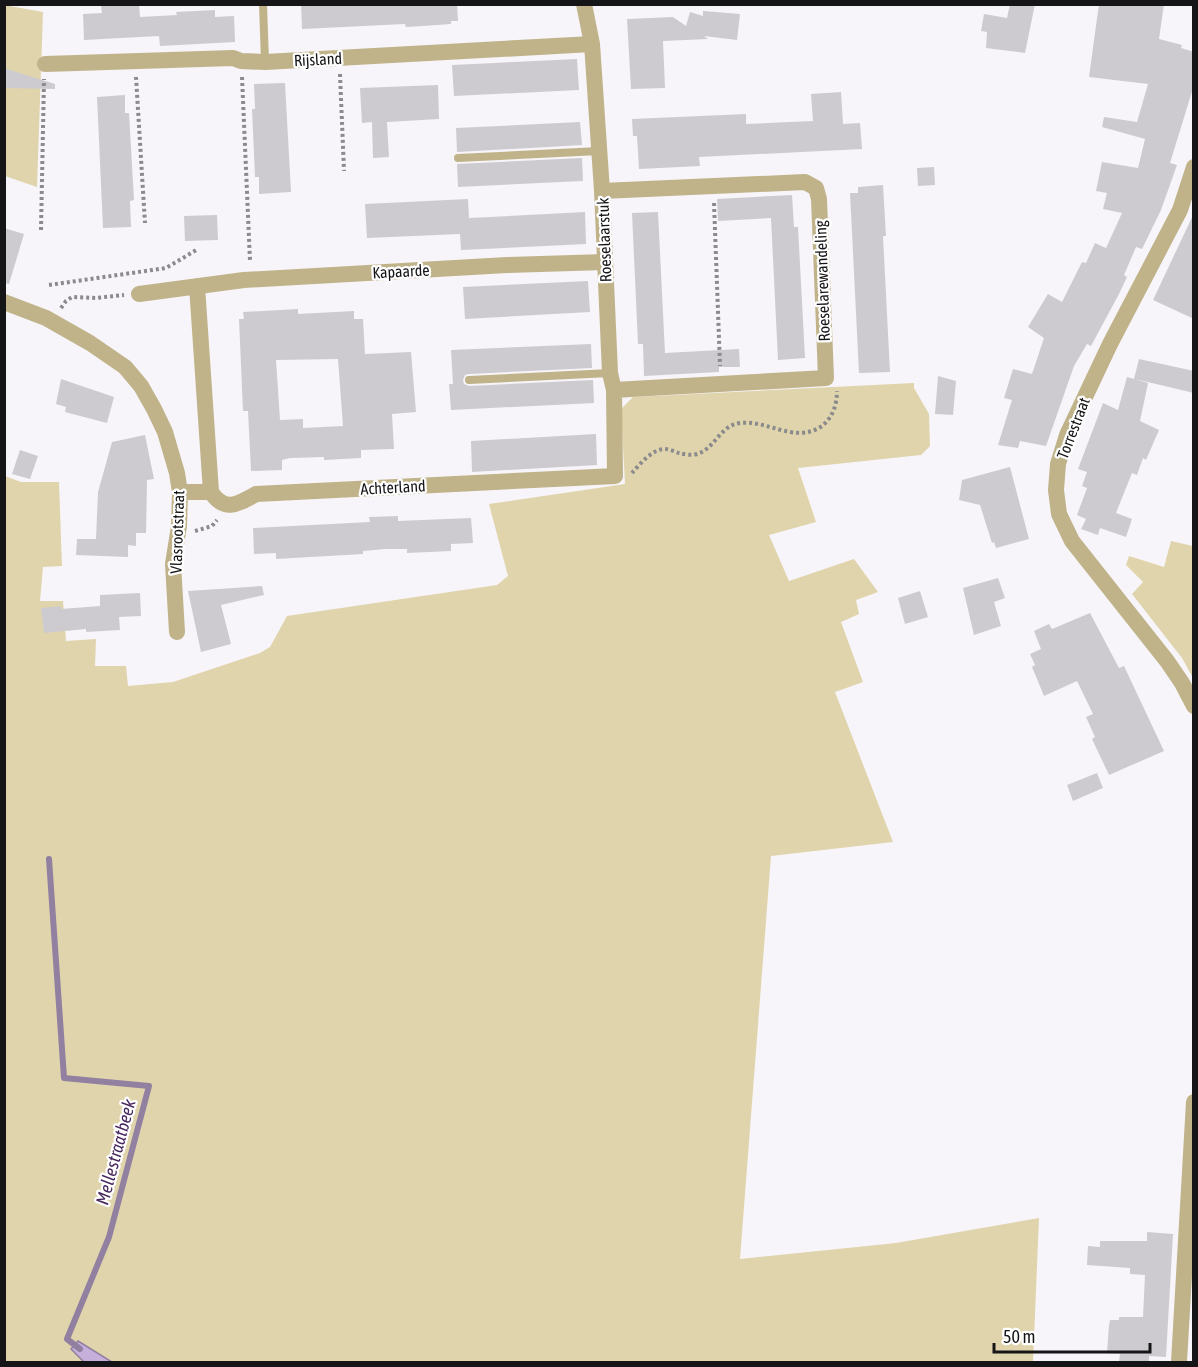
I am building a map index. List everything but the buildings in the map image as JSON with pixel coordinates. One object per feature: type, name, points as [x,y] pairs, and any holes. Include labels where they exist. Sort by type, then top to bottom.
[{"type":"street","name":"Roeselaarstuk","points":[[584,4],[592,44],[602,191],[610,373],[614,390],[615,476]]},
{"type":"street","name":"Rijsland","points":[[45,64],[233,58],[241,61],[265,62],[592,44]]},
{"type":"street","name":"Torrestraat","points":[[1194,167],[1180,210],[1110,344],[1067,435],[1059,464],[1056,490],[1059,514],[1072,541],[1167,661],[1194,706]]},
{"type":"street","name":"Roeselarewandeling","points":[[602,191],[805,182],[816,188],[819,199],[826,378]]},
{"type":"street","name":"Kapaarde","points":[[139,294],[251,280],[507,265],[605,262]]},
{"type":"street","points":[[197,286],[211,492],[216,499],[227,505]]},
{"type":"street","name":"Vlasrootstraat","points":[[4,302],[54,322],[90,343],[125,367],[141,386],[165,432],[180,492],[173,564],[177,632]]},
{"type":"street","points":[[614,390],[826,378]]},
{"type":"street","name":"Achterland","points":[[227,505],[238,504],[256,494],[615,476]]},
{"type":"street","points":[[180,492],[211,492]]},
{"type":"street","points":[[1179,1362],[1194,1102]]},
{"type":"lane","points":[[263,4],[265,62]]},
{"type":"lane","points":[[458,158],[599,152]]},
{"type":"lane","points":[[469,380],[610,373]]},
{"type":"path","points":[[339,58],[344,171]]},
{"type":"path","points":[[241,61],[251,280]]},
{"type":"path","points":[[135,62],[145,223]]},
{"type":"path","points":[[41,230],[45,64]]},
{"type":"path","points":[[713,187],[721,385]]},
{"type":"path","points":[[49,285],[166,268],[198,249]]},
{"type":"path","points":[[54,322],[66,301],[72,297],[96,298],[139,294]]},
{"type":"path","points":[[615,476],[622,479],[628,478],[658,451],[666,449],[695,455],[705,451],[725,429],[733,424],[743,422],[805,433],[817,429],[830,418],[837,404],[838,387],[826,378]]},
{"type":"path","points":[[177,536],[212,526],[227,505]]},
{"type":"shaded area","points":[[4,5],[43,12],[37,187],[5,176]]},
{"type":"shaded area","points":[[914,383],[914,388],[929,414],[930,446],[921,455],[798,468],[816,522],[769,535],[789,581],[854,559],[878,592],[856,600],[859,614],[841,622],[863,682],[835,692],[893,842],[771,856],[740,1259],[896,1243],[1039,1218],[1033,1362],[5,1362],[5,476],[21,482],[59,482],[62,566],[43,567],[40,601],[63,601],[66,641],[96,639],[95,666],[126,666],[128,686],[173,682],[260,653],[270,647],[287,616],[497,585],[508,576],[489,504],[625,484],[621,409],[633,397]]},
{"type":"shaded area","points":[[1171,541],[1193,546],[1193,678],[1182,658],[1132,594],[1143,582],[1126,565],[1129,556],[1164,567]]},
{"type":"shaded area","points":[[78,1341],[112,1362],[84,1362],[71,1349]]},
{"type":"waterway","name":"Mellestraatbeek","points":[[49,859],[64,1078],[149,1086],[109,1237],[67,1339],[80,1349]]}]
